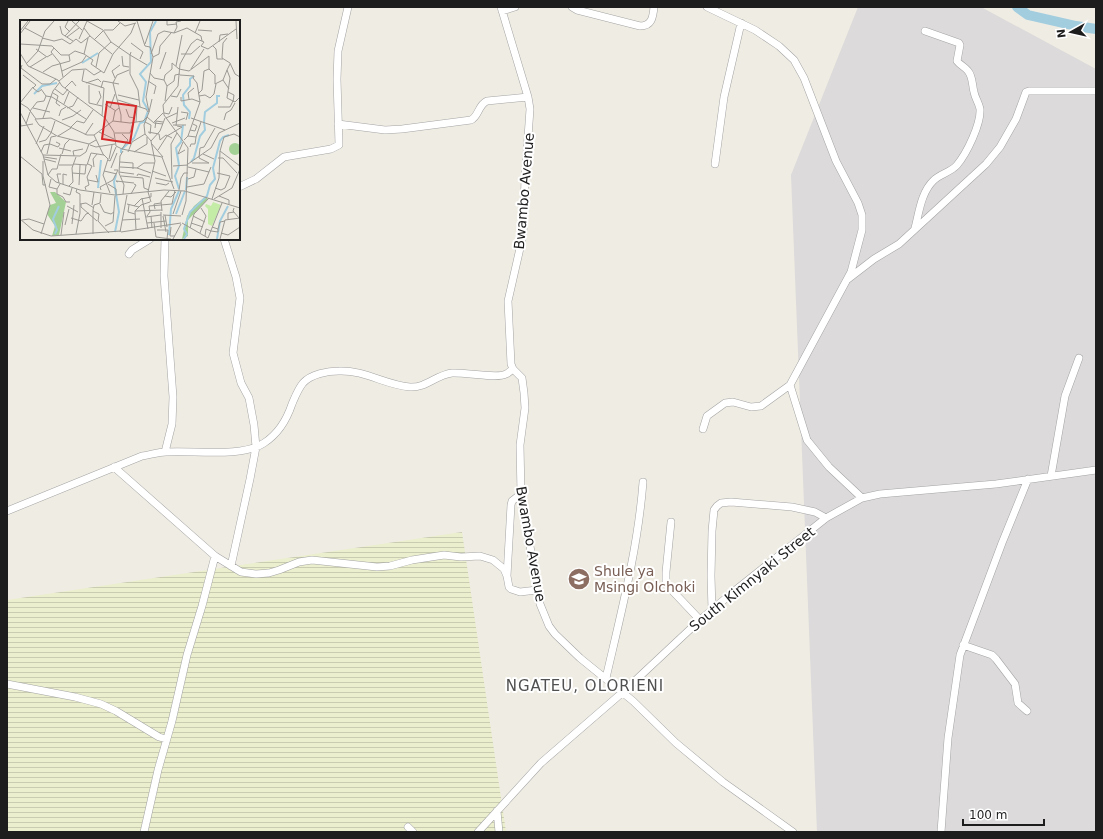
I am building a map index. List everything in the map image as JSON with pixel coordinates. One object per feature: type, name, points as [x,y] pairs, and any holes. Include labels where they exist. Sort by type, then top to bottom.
[{"type":"street","points":[[240,187],[256,179],[284,157],[331,149],[339,145],[337,79],[338,51],[348,7]]},
{"type":"street","points":[[502,9],[515,7]]},
{"type":"street","points":[[572,7],[577,10],[640,26],[648,25],[650,23],[654,7]]},
{"type":"street","points":[[702,429],[707,416],[725,403],[733,402],[751,407],[761,406],[790,385],[846,281],[855,260],[863,221],[861,210],[836,161],[798,65],[789,54],[755,30],[707,7]]},
{"type":"street","name":"Bwambo Avenue","points":[[502,9],[528,97],[530,121],[525,179],[523,235],[508,301],[510,359],[513,369],[522,378],[524,393],[520,445],[521,494],[537,590],[542,610],[549,626],[555,634],[580,658],[623,692],[676,743],[723,782],[793,832]]},
{"type":"street","points":[[715,164],[724,97],[741,23]]},
{"type":"street","points":[[915,229],[922,200],[929,187],[934,180],[950,171],[966,151],[979,122],[980,113],[980,106],[973,90],[971,76],[967,69],[957,61],[960,45],[959,43],[925,31]]},
{"type":"street","points":[[846,281],[874,259],[899,244],[974,176],[1000,147],[1016,119],[1026,92],[1029,90],[1096,90]]},
{"type":"street","points":[[338,124],[385,130],[463,121],[474,119],[482,104],[487,101],[528,97]]},
{"type":"street","points":[[129,254],[132,250],[142,246],[149,240]]},
{"type":"street","points":[[165,240],[164,276],[173,397],[172,424],[165,452]]},
{"type":"street","points":[[224,240],[236,277],[240,298],[233,353],[241,383],[249,398],[256,447],[231,566]]},
{"type":"street","points":[[1051,476],[1065,396],[1078,358]]},
{"type":"street","points":[[7,511],[142,456],[165,452],[234,451],[256,447],[265,443],[281,426],[303,382],[319,374],[339,370],[371,375],[396,385],[419,387],[451,373],[471,373],[496,376],[505,375],[513,369]]},
{"type":"street","points":[[790,385],[807,440],[829,467],[862,498]]},
{"type":"street","points":[[114,467],[215,556],[241,572],[256,574],[275,572],[299,562],[307,561],[377,567],[390,566],[412,560],[448,555],[461,557],[487,557],[499,565],[507,576]]},
{"type":"street","name":"South Kimnyaki Street","points":[[478,832],[541,763],[623,692],[700,620],[826,518],[862,498],[896,492],[996,484],[1096,470]]},
{"type":"street","points":[[941,832],[948,738],[960,655],[1028,479]]},
{"type":"street","points":[[606,678],[634,552],[641,509],[643,482]]},
{"type":"street","points":[[521,494],[512,500],[511,505],[507,576],[509,587],[515,591],[526,592],[537,590]]},
{"type":"street","points":[[712,610],[712,531],[714,510],[716,506],[721,503],[731,502],[792,507],[815,512],[826,518]]},
{"type":"street","points":[[671,522],[666,584],[700,620]]},
{"type":"street","points":[[144,832],[187,655],[215,556]]},
{"type":"street","points":[[963,645],[996,659],[1015,684],[1018,703],[1027,711]]},
{"type":"street","points":[[7,684],[94,702],[116,711],[159,737],[166,739]]},
{"type":"street","points":[[496,811],[500,832]]},
{"type":"shaded area","points":[[858,7],[981,7],[1096,69],[1096,832],[817,832],[791,175]]},
{"type":"green space","points":[[462,532],[506,832],[7,832],[7,600]]},
{"type":"waterway","points":[[1017,7],[1028,15],[1096,29]]},
{"type":"place","name":"Shule ya Msingi Olchoki","points":[[579,579]]},
{"type":"district","name":"NGATEU, OLORIENI","points":[[585,686]]}]
